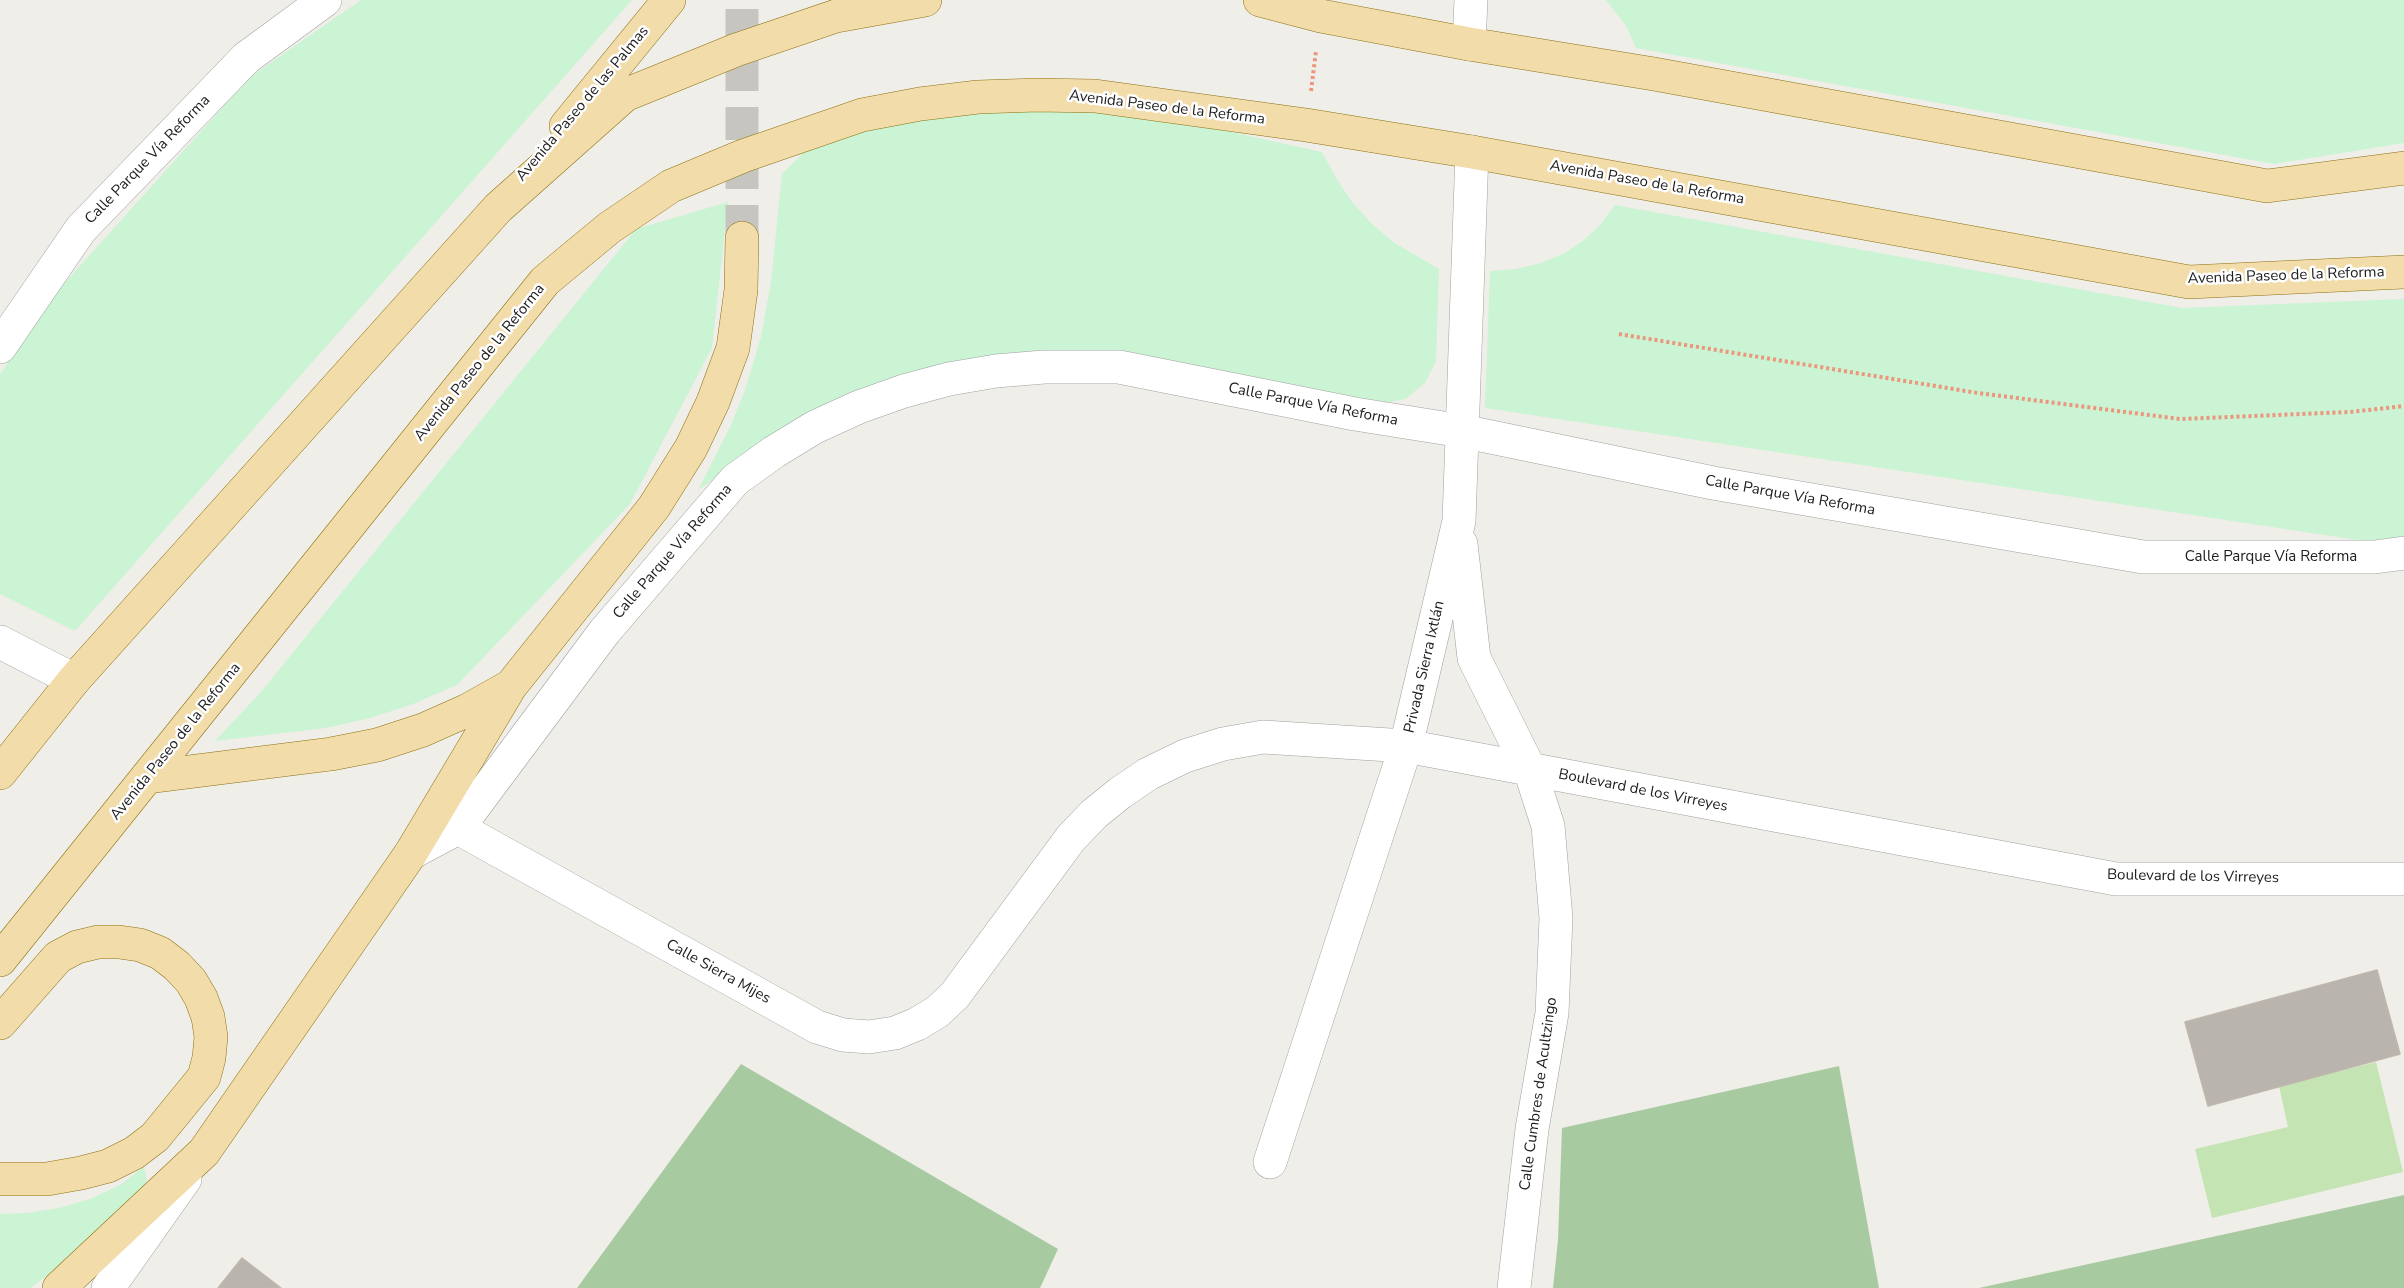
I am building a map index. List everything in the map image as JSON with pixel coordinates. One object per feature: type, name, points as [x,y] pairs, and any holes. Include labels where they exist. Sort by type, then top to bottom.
[{"type":"main road","name":"Avenida Paseo de las Palmas","points":[[498,208],[669,0]]},
{"type":"main road","points":[[0,773],[74,680],[498,208],[625,95],[736,50],[836,16],[925,0]]},
{"type":"main road","points":[[1260,0],[1321,16],[1469,44],[1654,74],[2267,186],[2404,168]]},
{"type":"main road","name":"Avenida Paseo de la Reforma","points":[[0,960],[545,281],[609,228],[671,186],[742,156],[862,116],[920,104],[978,97],[1037,94],[1095,96],[1306,125],[1472,152],[2189,282],[2404,272]]},
{"type":"main road","points":[[58,1288],[204,1152],[411,853],[510,687],[654,507],[690,448],[713,402],[733,348],[741,290],[742,238]]},
{"type":"main road","points":[[148,777],[331,754],[377,745],[432,726],[510,687]]},
{"type":"main road","points":[[0,1023],[58,957],[77,947],[98,942],[119,942],[140,945],[160,953],[177,966],[191,981],[201,998],[208,1017],[211,1037],[204,1077],[155,1137],[134,1153],[108,1166],[81,1173],[47,1179],[0,1179]]},
{"type":"street","name":"Calle Parque Vía Reforma","points":[[0,347],[81,230],[246,58],[325,0]]},
{"type":"street","points":[[1469,44],[1471,0]]},
{"type":"street","name":"Privada Sierra Ixtlán","points":[[1270,1162],[1406,746],[1459,522],[1472,152]]},
{"type":"street","name":"Calle Parque Vía Reforma","points":[[411,853],[458,828],[605,631],[735,480],[774,452],[815,427],[859,407],[915,388],[996,371],[1044,368],[1119,368],[1355,414],[1462,431],[1713,483],[2143,557],[2375,557],[2404,553]]},
{"type":"street","name":"Calle Cumbres de Acultzingo","points":[[1459,522],[1474,658],[1530,770],[1548,826],[1556,918],[1552,1013],[1532,1129],[1514,1288]]},
{"type":"street","points":[[0,642],[74,680]]},
{"type":"street","name":"Boulevard de los Virreyes","points":[[975,969],[1071,838],[1111,800],[1148,774],[1185,756],[1223,744],[1263,736],[1406,746],[2116,879],[2404,879]]},
{"type":"street","name":"Calle Sierra Mijes","points":[[458,828],[817,1027],[843,1035],[869,1036],[895,1033],[917,1024],[937,1012],[955,995],[975,969]]},
{"type":"street","points":[[108,1288],[204,1152]]},
{"type":"path","points":[[1306,125],[1321,16]]},
{"type":"path","points":[[1619,334],[1978,393],[2180,419],[2350,412],[2404,406]]},
{"type":"green space","points":[[361,0],[632,0],[75,631],[0,594],[0,375],[42,308],[250,77]]},
{"type":"green space","points":[[1606,0],[2404,0],[2404,143],[2274,164],[1636,48],[1626,26]]},
{"type":"green space","points":[[1037,110],[1093,112],[1208,127],[1322,152],[1352,202],[1372,224],[1393,242],[1439,269],[1436,361],[1425,383],[1405,399],[1380,404],[1044,355],[768,441],[698,490],[731,425],[745,390],[761,337],[771,282],[782,174],[805,151],[866,131],[922,119],[979,112]]},
{"type":"green space","points":[[728,202],[712,348],[630,504],[457,685],[413,704],[370,718],[326,728],[215,741],[261,692],[636,229]]},
{"type":"green space","points":[[1615,205],[2182,308],[2404,299],[2404,547],[1485,408],[1490,271],[1516,269],[1541,263],[1565,253],[1601,224]]},
{"type":"green space","points":[[2376,1062],[2403,1172],[2212,1218],[2195,1149],[2288,1127],[2279,1086]]},
{"type":"green space","points":[[741,1064],[1058,1249],[1040,1288],[577,1288]]},
{"type":"green space","points":[[1839,1066],[1879,1288],[1553,1288],[1558,1240],[1562,1128]]},
{"type":"green space","points":[[144,1167],[147,1181],[129,1207],[71,1259],[30,1288],[0,1288],[0,1214],[59,1208],[90,1199],[120,1185]]},
{"type":"green space","points":[[2404,1195],[2404,1288],[1979,1288]]},
{"type":"building","points":[[2377,970],[2400,1054],[2208,1106],[2185,1022]]},
{"type":"building","points":[[242,1258],[281,1288],[218,1288]]},
{"type":"tunnel","points":[[742,0],[742,238]]}]
